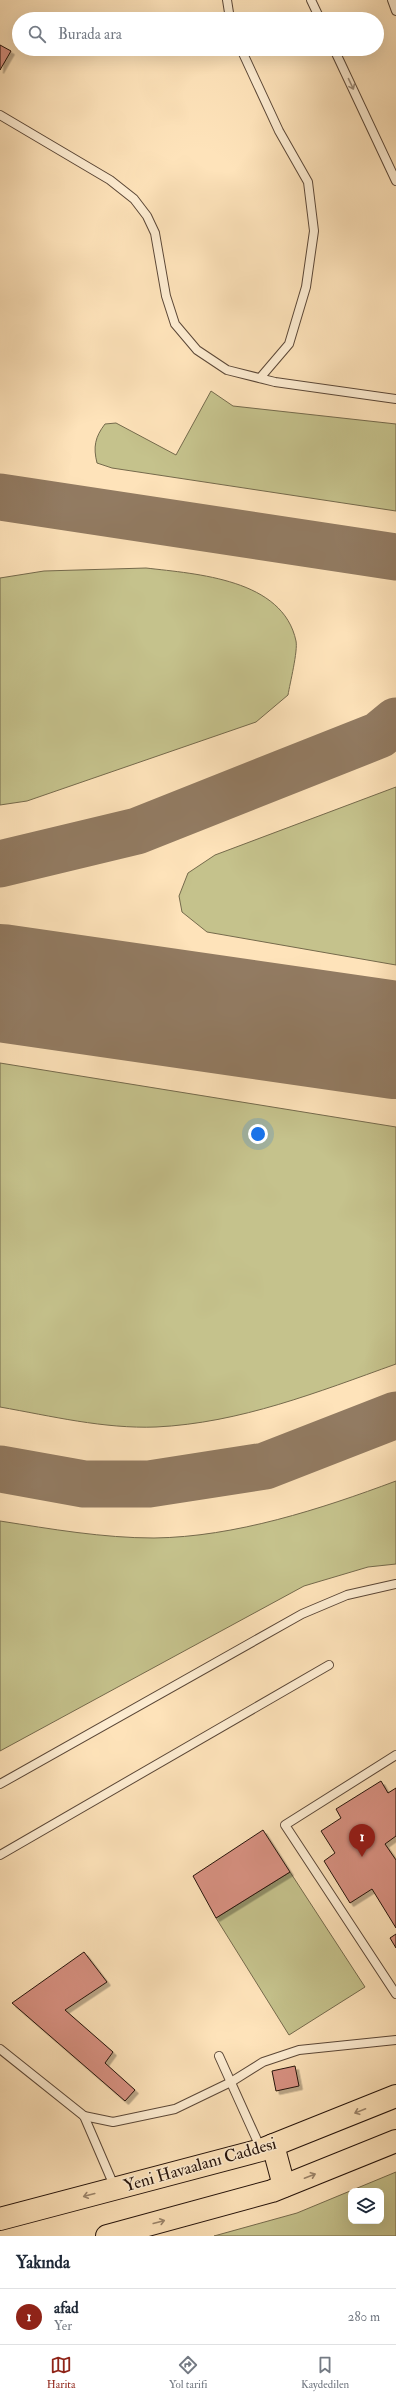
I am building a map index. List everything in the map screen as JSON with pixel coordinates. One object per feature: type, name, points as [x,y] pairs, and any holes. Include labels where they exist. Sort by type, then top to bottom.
[{"type":"main road","name":"Yeni Havaalanı Caddesi","points":[[0,2219],[267,2148],[396,2096]]},
{"type":"main road","points":[[107,2236],[284,2186],[396,2141]]},
{"type":"main road","points":[[267,2148],[284,2186]]},
{"type":"lane","points":[[227,0],[229,12]]},
{"type":"lane","points":[[311,0],[317,12]]},
{"type":"lane","points":[[392,0],[396,11]]},
{"type":"lane","points":[[244,56],[279,131],[308,182],[314,231],[306,288],[289,344],[260,378]]},
{"type":"lane","points":[[337,56],[396,181]]},
{"type":"lane","points":[[0,115],[110,180],[134,199],[147,216],[155,233],[166,296],[175,324],[197,350],[227,370],[260,378],[350,394],[396,399]]},
{"type":"lane","points":[[0,1784],[302,1614],[347,1595],[396,1584]]},
{"type":"lane","points":[[0,1855],[329,1665]]},
{"type":"lane","points":[[396,1755],[285,1825],[396,1994]]},
{"type":"lane","points":[[0,2049],[84,2116],[113,2122],[175,2109],[231,2082],[263,2062],[299,2050],[396,2040]]},
{"type":"lane","points":[[220,2056],[231,2082],[267,2148]]},
{"type":"lane","points":[[84,2116],[115,2188]]},
{"type":"shaded area","points":[[211,391],[233,406],[396,424],[396,511],[112,468],[97,463],[95,452],[96,442],[99,433],[105,424],[116,423],[176,455]]},
{"type":"shaded area","points":[[146,568],[212,577],[256,592],[274,604],[288,620],[296,641],[295,659],[288,695],[256,722],[27,801],[0,805],[0,578],[44,571]]},
{"type":"shaded area","points":[[396,787],[396,965],[207,932],[182,912],[179,896],[188,873],[215,855]]},
{"type":"shaded area","points":[[0,1063],[396,1127],[396,1364],[308,1395],[248,1413],[187,1424],[156,1427],[117,1426],[78,1421],[0,1407]]},
{"type":"shaded area","points":[[396,1481],[396,1564],[368,1567],[304,1586],[0,1751],[0,1521],[77,1532],[135,1538],[215,1533],[277,1520],[338,1502]]},
{"type":"shaded area","points":[[290,1872],[365,1987],[289,2035],[216,1918]]},
{"type":"shaded area","points":[[396,2172],[396,2236],[214,2236],[297,2213],[348,2192],[348,2224],[384,2224],[384,2188],[357,2188]]},
{"type":"building","points":[[0,45],[11,51],[0,70]]},
{"type":"building","points":[[381,1781],[388,1793],[396,1788],[396,1836],[385,1844],[396,1860],[396,1928],[372,1889],[350,1903],[324,1861],[335,1853],[321,1831],[341,1818],[336,1809]]},
{"type":"building","points":[[263,1830],[290,1872],[216,1918],[193,1876]]},
{"type":"building","points":[[396,1934],[396,1948],[390,1938]]},
{"type":"building","points":[[84,1952],[107,1982],[65,2010],[113,2052],[105,2063],[135,2090],[125,2101],[12,2003]]},
{"type":"building","points":[[295,2066],[299,2086],[276,2091],[272,2071]]},
{"type":"taxiway","points":[[0,497],[396,557]]},
{"type":"taxiway","points":[[0,864],[137,831],[379,735],[396,721]]},
{"type":"taxiway","points":[[0,1469],[84,1484],[149,1484],[265,1466],[396,1415]]},
{"type":"runway","points":[[0,983],[396,1040]]},
{"type":"place","name":"afad","points":[[362,1857]]}]
